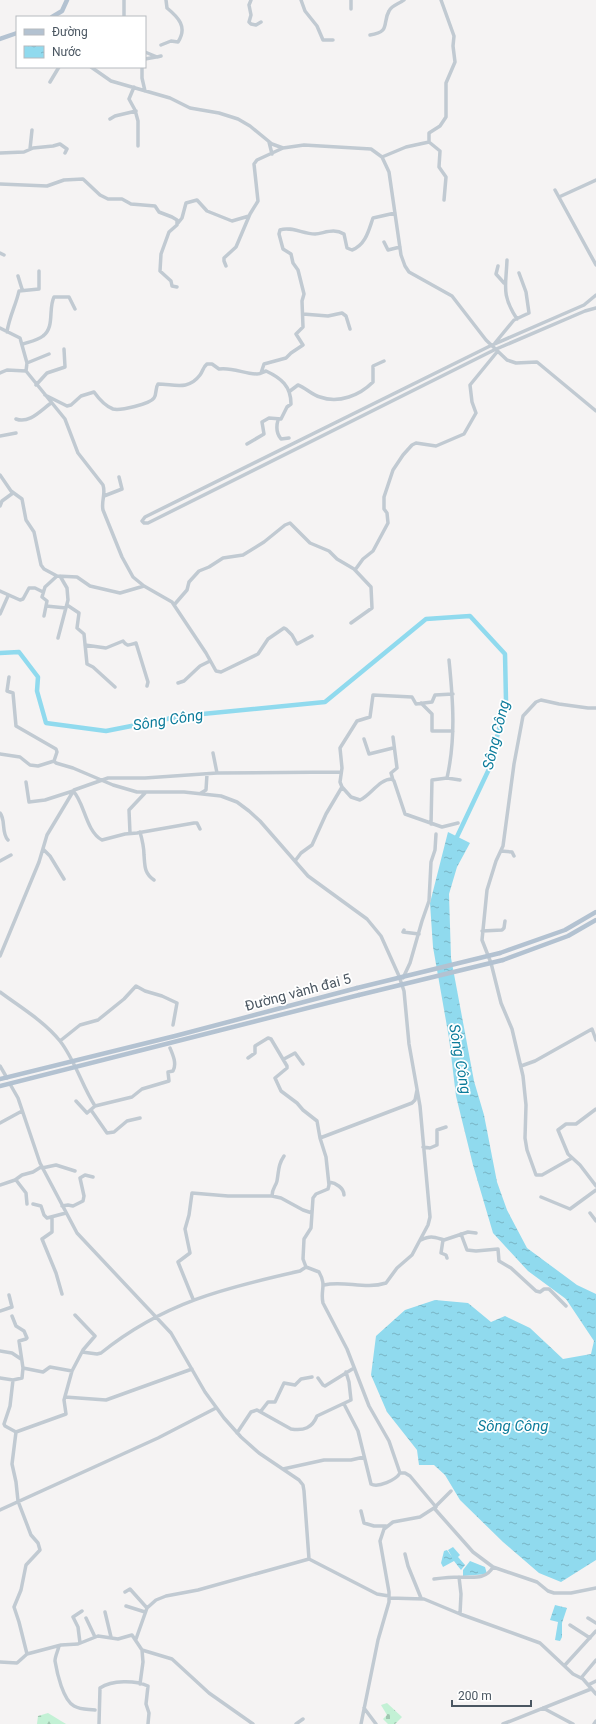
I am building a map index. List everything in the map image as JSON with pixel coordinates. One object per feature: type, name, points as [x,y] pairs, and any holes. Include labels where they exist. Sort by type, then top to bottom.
[{"type":"main road","points":[[54,16],[62,11],[67,0]]},
{"type":"main road","points":[[0,39],[16,32]]},
{"type":"main road","name":"Đường vành đai 5","points":[[0,1079],[72,1060],[176,1036],[357,988],[500,953],[565,930],[596,912]]},
{"type":"main road","name":"Đường vành đai 5","points":[[0,1086],[503,960],[568,936],[596,920]]},
{"type":"main road","points":[[176,1036],[177,1042]]},
{"type":"street","points":[[124,0],[124,16]]},
{"type":"street","points":[[161,45],[171,41],[178,42],[182,33],[181,22],[167,8],[166,0]]},
{"type":"street","points":[[251,0],[249,5],[251,15],[249,22],[256,25],[261,22]]},
{"type":"street","points":[[302,0],[305,11],[317,26],[323,40],[333,40]]},
{"type":"street","points":[[351,0],[351,9]]},
{"type":"street","points":[[370,35],[380,32],[386,26],[388,14],[391,8],[404,0]]},
{"type":"street","points":[[441,0],[454,38],[453,49],[455,62],[447,80],[447,104],[444,121],[429,133],[429,142],[440,152],[440,168],[446,177],[444,200]]},
{"type":"street","points":[[146,52],[159,56],[146,59]]},
{"type":"street","points":[[50,82],[58,68]]},
{"type":"street","points":[[92,68],[111,81],[170,98],[190,108],[219,113],[238,119],[250,126],[268,142],[283,148]]},
{"type":"street","points":[[142,68],[142,78],[145,91]]},
{"type":"street","points":[[134,87],[130,99],[136,111],[139,123],[138,146]]},
{"type":"street","points":[[110,119],[122,114],[136,111]]},
{"type":"street","points":[[30,149],[32,130]]},
{"type":"street","points":[[268,142],[272,154]]},
{"type":"street","points":[[382,157],[406,147],[429,142]]},
{"type":"street","points":[[0,153],[22,152],[30,149],[60,144],[66,147],[67,151],[65,153]]},
{"type":"street","points":[[226,266],[224,258],[236,247],[258,202],[254,164],[257,160],[283,148],[304,145],[368,148],[382,157],[389,172],[400,247],[405,266],[409,272],[452,296],[492,345],[495,351],[511,363],[537,362],[596,411]]},
{"type":"street","points":[[0,184],[47,186],[64,180],[83,179],[100,195],[108,199],[122,199],[131,204],[156,206],[159,212],[177,219],[178,223]]},
{"type":"street","points":[[559,197],[596,180]]},
{"type":"street","points":[[555,190],[596,265]]},
{"type":"street","points":[[177,287],[172,286],[171,281],[160,270],[161,254],[169,232],[182,218],[186,203],[197,200],[207,211],[232,221],[250,216]]},
{"type":"street","points":[[261,373],[264,364],[286,358],[291,353],[303,346],[296,334],[303,328],[302,301],[304,294],[298,270],[293,263],[290,253],[283,249],[279,234],[280,230],[298,230],[314,234],[340,231],[344,234],[347,248],[352,250],[358,247],[366,237],[374,218],[395,213]]},
{"type":"street","points":[[384,242],[388,250],[400,247]]},
{"type":"street","points":[[507,260],[504,283],[509,305],[517,318]]},
{"type":"street","points":[[498,266],[496,274],[504,283]]},
{"type":"street","points":[[7,332],[8,321],[12,315],[19,290],[39,289],[39,271]]},
{"type":"street","points":[[492,345],[517,318],[529,313],[526,292],[519,273]]},
{"type":"street","points":[[18,276],[22,289]]},
{"type":"street","points":[[596,295],[584,305],[492,345],[145,517],[142,521],[144,523],[148,523],[495,351],[585,311],[596,308]]},
{"type":"street","points":[[23,344],[44,335],[49,327],[51,306],[54,297],[69,297],[75,309]]},
{"type":"street","points":[[303,314],[328,316],[342,313],[346,316],[350,329]]},
{"type":"street","points":[[0,328],[18,337],[23,344],[27,363],[26,371],[44,395],[66,419],[78,453],[103,485],[103,510],[121,554],[133,577],[144,586],[169,600],[174,605],[216,671],[221,672],[258,654],[269,638],[285,628],[292,635],[296,644],[312,636]]},
{"type":"street","points":[[36,385],[47,373],[65,367],[64,349]]},
{"type":"street","points":[[355,570],[363,558],[372,551],[388,524],[387,513],[384,509],[384,497],[393,469],[403,455],[414,444],[418,443],[436,446],[466,433],[476,413],[472,402],[470,385],[495,351]]},
{"type":"street","points":[[27,363],[49,354]]},
{"type":"street","points":[[290,392],[298,385],[311,393],[328,399],[352,396],[364,391],[373,382],[373,366],[384,361]]},
{"type":"street","points":[[44,395],[67,406],[71,405],[81,396],[94,392],[99,400],[111,408],[118,409],[150,403],[155,397],[158,384],[187,385],[199,376],[207,364],[212,364],[219,369],[227,368],[250,373],[261,373],[266,371],[284,382],[290,392],[291,404],[288,406],[281,419],[278,420],[276,428],[280,438],[289,438]]},
{"type":"street","points":[[0,373],[7,370],[26,371]]},
{"type":"street","points":[[16,420],[22,422],[27,420],[51,403]]},
{"type":"street","points":[[248,444],[264,434],[262,423],[266,419],[270,418],[278,420]]},
{"type":"street","points":[[0,436],[16,432]]},
{"type":"street","points":[[0,475],[13,493],[20,497],[23,501],[23,511],[35,534],[42,567],[59,576],[77,577],[90,586],[120,593],[144,586]]},
{"type":"street","points":[[104,496],[122,489],[119,477]]},
{"type":"street","points":[[0,506],[2,501],[13,493]]},
{"type":"street","points":[[174,605],[187,590],[189,582],[199,571],[208,568],[223,558],[243,555],[264,542],[287,523],[291,524],[310,543],[329,550],[337,559],[355,570],[371,588],[372,606],[370,610],[351,623]]},
{"type":"street","points":[[44,616],[47,601],[42,598],[43,592],[45,587],[59,576]]},
{"type":"street","points":[[58,638],[61,621],[66,607],[67,588],[59,576]]},
{"type":"street","points":[[0,591],[8,596],[20,600],[23,599],[30,588],[35,588],[43,592]]},
{"type":"street","points":[[0,614],[8,596]]},
{"type":"street","points":[[46,606],[66,607],[79,613],[77,628],[84,633],[87,664],[93,667],[115,687]]},
{"type":"street","points":[[85,645],[106,648],[120,641],[123,641],[127,645],[136,643],[148,682],[147,686]]},
{"type":"street","points":[[447,778],[454,712],[449,660]]},
{"type":"street","points":[[178,683],[184,681],[200,666],[210,661]]},
{"type":"street","points":[[9,677],[7,691],[13,693],[13,708],[16,726],[56,749],[57,752],[54,761]]},
{"type":"street","points":[[295,861],[301,853],[312,845],[326,814],[342,786],[340,746],[357,721],[370,717],[373,695],[412,697],[415,703],[421,703],[433,702],[436,695],[453,694]]},
{"type":"street","points":[[572,1158],[542,1175],[536,1175],[524,1138],[526,1106],[521,1066],[512,1029],[501,1003],[491,963],[483,945],[482,931],[488,886],[503,846],[514,764],[523,716],[536,702],[541,700],[559,704],[596,708]]},
{"type":"street","points":[[421,703],[432,714],[432,730],[453,731]]},
{"type":"street","points":[[393,737],[393,748],[397,768],[391,773],[405,814],[442,827],[458,823]]},
{"type":"street","points":[[364,739],[368,754],[393,748]]},
{"type":"street","points":[[213,753],[217,773]]},
{"type":"street","points":[[0,754],[20,757],[32,766],[38,766],[54,761],[113,785],[144,793],[178,792],[228,799],[249,811],[260,820],[311,879],[355,910],[375,928],[386,944],[402,983]]},
{"type":"street","points":[[26,782],[29,802],[44,800],[108,778],[145,778],[217,773],[341,772]]},
{"type":"street","points":[[200,794],[206,791],[207,774]]},
{"type":"street","points":[[431,824],[432,780],[447,778],[460,780]]},
{"type":"street","points":[[342,786],[351,797],[360,800],[388,779],[393,780]]},
{"type":"street","points":[[73,791],[77,796],[84,814],[100,839],[104,840],[140,832],[195,823],[200,829]]},
{"type":"street","points":[[0,956],[43,849],[47,835],[73,791]]},
{"type":"street","points":[[130,834],[129,810],[144,793]]},
{"type":"street","points":[[0,812],[2,816],[4,835],[8,840]]},
{"type":"street","points":[[140,832],[144,854],[144,869],[154,880]]},
{"type":"street","points":[[324,1285],[335,1283],[365,1286],[386,1283],[397,1268],[412,1255],[428,1225],[430,1216],[418,1087],[409,1044],[402,978],[410,963],[429,901],[431,862],[435,850],[436,834]]},
{"type":"street","points":[[43,849],[50,856],[64,879]]},
{"type":"street","points":[[501,852],[512,852],[514,856]]},
{"type":"street","points":[[0,861],[11,855]]},
{"type":"street","points":[[482,931],[502,930],[504,928],[505,921]]},
{"type":"street","points":[[404,930],[404,932],[419,934]]},
{"type":"street","points":[[60,1041],[80,1025],[98,1020],[124,999],[136,986],[177,1003],[173,1025]]},
{"type":"street","points":[[0,992],[42,1024],[60,1041],[72,1060],[94,1106]]},
{"type":"street","points":[[521,1066],[536,1061],[592,1029],[596,1040]]},
{"type":"street","points":[[248,1058],[255,1053],[254,1046],[270,1038],[284,1059],[287,1067],[275,1076],[281,1091],[317,1121],[320,1138],[326,1156],[329,1182],[328,1189],[316,1194],[313,1198],[312,1228],[304,1239],[303,1259],[306,1267],[319,1272],[324,1285],[322,1296],[323,1303],[345,1345],[369,1406],[389,1441],[400,1473]]},
{"type":"street","points":[[76,1101],[85,1112],[91,1110],[94,1106],[132,1097],[142,1089],[169,1081],[167,1074],[175,1067],[170,1048]]},
{"type":"street","points":[[284,1059],[295,1053],[303,1064]]},
{"type":"street","points":[[0,1066],[7,1078]]},
{"type":"street","points":[[10,1084],[22,1111],[41,1167],[80,1237],[174,1337],[205,1392],[237,1433],[259,1453],[299,1480],[304,1488],[309,1559]]},
{"type":"street","points":[[320,1138],[412,1103],[415,1100],[418,1087]]},
{"type":"street","points":[[596,1109],[576,1124],[566,1124],[558,1130],[563,1144],[572,1158],[580,1165],[596,1186]]},
{"type":"street","points":[[91,1110],[107,1133],[114,1132],[128,1121],[140,1118]]},
{"type":"street","points":[[0,1123],[22,1111]]},
{"type":"street","points":[[423,1147],[430,1148],[437,1145],[437,1130],[446,1127]]},
{"type":"street","points":[[272,1196],[273,1188],[277,1182],[278,1168],[284,1156]]},
{"type":"street","points":[[0,1185],[16,1180],[21,1176],[34,1172],[41,1167],[56,1165],[75,1171]]},
{"type":"street","points":[[62,1206],[68,1204],[73,1206],[83,1201],[84,1196],[80,1178],[85,1175],[93,1177]]},
{"type":"street","points":[[16,1180],[26,1193],[27,1204]]},
{"type":"street","points":[[329,1182],[340,1187],[344,1191],[344,1195]]},
{"type":"street","points":[[541,1197],[572,1209],[596,1190]]},
{"type":"street","points":[[193,1299],[178,1262],[190,1253],[185,1229],[189,1215],[192,1193],[228,1196],[272,1196],[281,1198],[303,1210],[312,1213]]},
{"type":"street","points":[[33,1204],[41,1206],[46,1217],[52,1218],[66,1213]]},
{"type":"street","points":[[590,1213],[596,1221]]},
{"type":"street","points":[[52,1218],[52,1232],[42,1239],[56,1273],[62,1294]]},
{"type":"street","points":[[420,1241],[432,1236],[443,1240],[468,1232],[476,1234]]},
{"type":"street","points":[[462,1234],[467,1250],[476,1251],[498,1249],[499,1261],[511,1268],[536,1291],[540,1292],[544,1289],[549,1289],[566,1306]]},
{"type":"street","points":[[443,1240],[441,1253],[446,1255],[447,1258]]},
{"type":"street","points":[[82,1352],[97,1354],[101,1353],[139,1325],[193,1299],[214,1292],[300,1271],[306,1267]]},
{"type":"street","points":[[0,1311],[12,1307],[9,1295]]},
{"type":"street","points":[[13,1380],[10,1406],[4,1426],[16,1432],[65,1415],[65,1397],[72,1371],[82,1352],[95,1336],[75,1315]]},
{"type":"street","points":[[0,1378],[13,1380],[21,1378],[23,1368],[19,1341],[27,1338],[24,1330],[16,1326],[12,1316]]},
{"type":"street","points":[[0,1351],[12,1353],[21,1359]]},
{"type":"street","points":[[23,1368],[43,1372],[50,1366],[72,1371]]},
{"type":"street","points":[[318,1378],[323,1386],[325,1386],[354,1368]]},
{"type":"street","points":[[65,1397],[106,1400],[192,1369]]},
{"type":"street","points":[[237,1433],[253,1411],[261,1411],[281,1424],[297,1429],[309,1427],[315,1423],[317,1416],[344,1404],[351,1398],[346,1372]]},
{"type":"street","points":[[261,1411],[268,1402],[275,1402],[284,1383],[295,1385],[301,1379],[312,1377]]},
{"type":"street","points":[[344,1404],[358,1431],[370,1482],[373,1485],[378,1485],[396,1478],[400,1473]]},
{"type":"street","points":[[0,1510],[158,1438],[216,1408]]},
{"type":"street","points":[[16,1432],[12,1463],[19,1497],[18,1501],[31,1535],[38,1543],[40,1550],[26,1565],[21,1590],[14,1607],[27,1654]]},
{"type":"street","points":[[283,1469],[324,1460],[351,1460],[364,1457]]},
{"type":"street","points":[[400,1473],[405,1473],[410,1476],[456,1535],[475,1554],[493,1567],[537,1582],[554,1593],[574,1593],[596,1588]]},
{"type":"street","points":[[361,1511],[364,1523],[374,1526],[386,1526],[397,1521],[417,1519],[435,1507],[451,1492]]},
{"type":"street","points":[[361,1724],[389,1597],[380,1541],[386,1526]]},
{"type":"street","points":[[405,1554],[408,1566],[421,1598]]},
{"type":"street","points":[[136,1639],[146,1610],[156,1600],[166,1596],[198,1590],[309,1559],[377,1594],[389,1597],[421,1598],[540,1643],[573,1674],[581,1678],[596,1694]]},
{"type":"street","points":[[434,1579],[481,1577],[488,1574],[493,1567]]},
{"type":"street","points":[[459,1577],[461,1594],[460,1614]]},
{"type":"street","points":[[125,1592],[130,1589],[146,1610]]},
{"type":"street","points":[[126,1606],[146,1610]]},
{"type":"street","points":[[80,1643],[78,1627],[73,1617],[82,1611]]},
{"type":"street","points":[[105,1612],[111,1637]]},
{"type":"street","points":[[86,1618],[95,1636]]},
{"type":"street","points":[[588,1618],[596,1623]]},
{"type":"street","points":[[570,1626],[590,1638]]},
{"type":"street","points":[[565,1665],[596,1631]]},
{"type":"street","points":[[0,1662],[17,1663],[27,1654],[59,1646],[80,1643],[95,1636],[102,1635],[118,1638],[130,1635],[136,1639],[142,1650],[143,1662],[140,1684]]},
{"type":"street","points":[[59,1646],[56,1661],[63,1692],[67,1700],[72,1706],[81,1709],[95,1710]]},
{"type":"street","points":[[142,1650],[172,1659],[209,1693],[253,1724]]},
{"type":"street","points":[[581,1678],[596,1660]]},
{"type":"street","points":[[503,1724],[589,1687],[596,1681]]},
{"type":"street","points":[[98,1724],[100,1688],[105,1685],[126,1682],[148,1686],[146,1704],[149,1711],[148,1724]]},
{"type":"street","points":[[364,1708],[376,1724]]},
{"type":"street","points":[[543,1708],[573,1724]]},
{"type":"street","points":[[296,1724],[303,1718]]},
{"type":"street","points":[[594,1724],[596,1720]]},
{"type":"green space","points":[[387,1703],[402,1717],[395,1724],[388,1724],[383,1719],[387,1715],[381,1705]]},
{"type":"green space","points":[[48,1713],[66,1724],[37,1724],[38,1716]]},
{"type":"water","name":"Sông Công","points":[[448,832],[470,843],[457,867],[449,894],[451,958],[474,1081],[484,1115],[497,1182],[507,1210],[527,1248],[577,1285],[596,1294],[596,1560],[561,1582],[539,1573],[503,1542],[460,1500],[445,1475],[434,1465],[419,1465],[417,1450],[387,1412],[371,1375],[376,1336],[405,1310],[435,1300],[468,1303],[491,1322],[505,1316],[530,1328],[563,1359],[591,1354],[594,1341],[566,1299],[528,1271],[493,1233],[473,1165],[456,1096],[449,1038],[433,947],[430,903]]},
{"type":"water","points":[[453,1547],[460,1555],[458,1557],[465,1565],[461,1570],[454,1561],[443,1567],[441,1563],[444,1551],[447,1550],[452,1557],[448,1550]]},
{"type":"water","points":[[470,1561],[485,1567],[487,1574],[463,1576],[463,1570]]},
{"type":"water","points":[[555,1605],[567,1608],[562,1623],[562,1637],[560,1641],[555,1640],[558,1622],[550,1620]]},
{"type":"waterway","name":"Sông Công","points":[[0,653],[19,652],[38,677],[37,691],[46,723],[106,731],[182,716],[325,702],[426,619],[470,616],[505,654],[506,701],[489,769],[455,841]]}]
